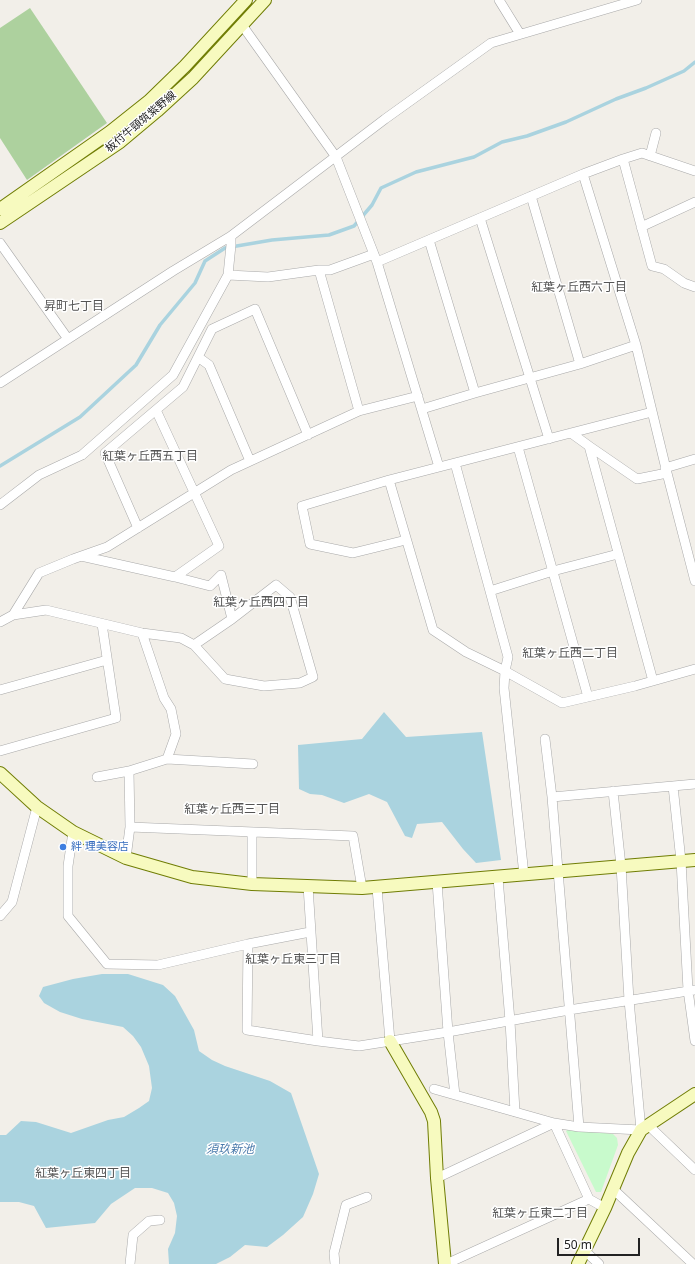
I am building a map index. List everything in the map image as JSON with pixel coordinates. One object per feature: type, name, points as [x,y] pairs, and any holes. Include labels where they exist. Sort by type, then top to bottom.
[{"type":"street","name":"板付牛頸筑紫野線","points":[[0,209],[110,132],[149,101],[185,66],[246,0]]},
{"type":"street","name":"板付牛頸筑紫野線","points":[[0,223],[120,142],[157,111],[193,78],[265,0]]},
{"type":"street","points":[[499,0],[520,34]]},
{"type":"street","points":[[0,382],[173,271],[231,236],[385,119],[491,43],[637,0]]},
{"type":"street","points":[[242,25],[336,157],[375,258],[439,467]]},
{"type":"street","points":[[650,156],[656,133]]},
{"type":"street","points":[[228,275],[268,277],[319,270],[330,270],[375,258],[429,240],[583,174],[642,153],[695,171]]},
{"type":"street","points":[[623,159],[652,266],[664,269],[684,283],[695,287]]},
{"type":"street","points":[[583,174],[636,345],[666,470],[695,581]]},
{"type":"street","points":[[531,196],[580,364]]},
{"type":"street","points":[[641,227],[695,202]]},
{"type":"street","points":[[480,218],[549,439]]},
{"type":"street","points":[[0,505],[39,475],[82,455],[173,375],[228,275],[231,252],[231,236]]},
{"type":"street","points":[[429,240],[475,393]]},
{"type":"street","points":[[0,243],[68,339]]},
{"type":"street","points":[[319,270],[359,411]]},
{"type":"street","points":[[138,528],[105,452],[183,387],[212,329],[255,309],[308,435]]},
{"type":"street","points":[[422,409],[475,393],[530,379],[636,345]]},
{"type":"street","points":[[198,357],[209,365],[250,461]]},
{"type":"street","points":[[14,615],[39,573],[80,556],[107,547],[231,470],[250,461],[359,411],[418,396]]},
{"type":"street","points":[[156,410],[219,546],[175,577]]},
{"type":"street","points":[[406,540],[352,553],[310,544],[302,506],[389,480],[652,412]]},
{"type":"street","points":[[570,433],[637,479],[695,459]]},
{"type":"street","points":[[589,446],[653,681]]},
{"type":"street","points":[[518,447],[588,697]]},
{"type":"street","points":[[455,463],[508,657],[504,688],[524,875]]},
{"type":"street","points":[[389,480],[432,630],[466,652],[505,671],[562,703],[653,681],[695,669]]},
{"type":"street","points":[[490,591],[618,554]]},
{"type":"street","points":[[80,556],[210,586],[221,575],[232,619]]},
{"type":"street","points":[[0,622],[14,615],[46,610],[142,633],[181,638],[194,645],[225,679],[264,686],[300,683],[313,677],[290,597],[276,585],[232,619],[194,645]]},
{"type":"street","points":[[0,751],[116,718],[102,624]]},
{"type":"street","points":[[142,633],[164,698],[171,709],[174,721],[176,734],[167,759]]},
{"type":"street","points":[[0,690],[107,660]]},
{"type":"street","points":[[545,739],[559,872],[579,1127]]},
{"type":"street","points":[[97,776],[129,771],[167,759],[253,764]]},
{"type":"street","points":[[126,858],[130,827],[129,771]]},
{"type":"street","points":[[2,779],[37,808],[73,832],[126,858],[192,877],[252,884],[377,888],[695,860]]},
{"type":"street","points":[[552,797],[695,784]]},
{"type":"street","points":[[674,786],[695,1041]]},
{"type":"street","points":[[612,792],[621,866],[629,1000],[644,1128]]},
{"type":"street","points":[[0,916],[12,902],[37,808]]},
{"type":"street","points":[[130,827],[353,836],[362,888]]},
{"type":"street","points":[[73,832],[68,866],[68,916],[107,964],[158,965],[248,944],[310,932]]},
{"type":"street","points":[[252,832],[252,884]]},
{"type":"street","points":[[498,878],[510,1021],[515,1112]]},
{"type":"street","points":[[437,882],[448,1032],[455,1095]]},
{"type":"street","points":[[308,886],[318,1041]]},
{"type":"street","points":[[377,888],[390,1041],[431,1112],[434,1121],[437,1178],[446,1264],[589,1199]]},
{"type":"street","points":[[248,944],[247,1030],[359,1046],[692,990]]},
{"type":"street","points":[[434,1089],[554,1123],[579,1127],[644,1128],[695,1170]]},
{"type":"street","points":[[578,1264],[586,1251],[628,1153],[644,1128],[695,1094]]},
{"type":"street","points":[[437,1178],[554,1123]]},
{"type":"street","points":[[554,1123],[589,1199],[605,1208]]},
{"type":"street","points":[[613,1189],[693,1264]]},
{"type":"street","points":[[335,1264],[334,1253],[346,1205],[367,1197]]},
{"type":"street","points":[[130,1264],[133,1236],[149,1221],[160,1220]]},
{"type":"street","points":[[586,1251],[600,1264]]},
{"type":"green space","points":[[30,8],[107,123],[27,180],[0,138],[0,28]]},
{"type":"green space","points":[[569,1129],[613,1134],[617,1138],[618,1145],[601,1192],[596,1192],[566,1131]]},
{"type":"water","points":[[384,712],[406,737],[482,732],[501,860],[476,863],[442,822],[417,824],[412,838],[405,836],[387,802],[369,794],[344,803],[322,795],[310,794],[299,789],[298,745],[362,739]]},
{"type":"water","name":"須玖新池","points":[[102,974],[128,974],[163,985],[175,996],[194,1030],[199,1051],[212,1060],[225,1066],[270,1081],[291,1093],[319,1174],[313,1194],[303,1217],[267,1247],[245,1245],[230,1257],[216,1264],[169,1264],[168,1249],[175,1233],[177,1216],[174,1203],[168,1193],[152,1188],[135,1188],[111,1204],[95,1223],[46,1228],[34,1206],[19,1202],[0,1202],[0,1135],[6,1135],[21,1121],[36,1122],[71,1133],[108,1120],[124,1117],[149,1101],[152,1088],[149,1066],[141,1047],[133,1036],[123,1027],[82,1019],[60,1012],[44,1003],[39,996],[43,987],[73,979]]},
{"type":"waterway","points":[[0,466],[80,417],[136,365],[160,325],[195,283],[205,261],[225,248],[272,240],[329,235],[354,226],[372,205],[381,188],[416,172],[474,157],[502,142],[527,136],[566,122],[616,99],[646,88],[684,71],[695,62]]},
{"type":"place","name":"絆 理美容店","points":[[63,847]]},
{"type":"district","name":"紅葉ヶ丘西六丁目","points":[[579,288]]},
{"type":"district","name":"昇町七丁目","points":[[74,307]]},
{"type":"district","name":"紅葉ヶ丘西五丁目","points":[[150,457]]},
{"type":"district","name":"紅葉ヶ丘西四丁目","points":[[261,603]]},
{"type":"district","name":"紅葉ヶ丘西二丁目","points":[[570,654]]},
{"type":"district","name":"紅葉ヶ丘西三丁目","points":[[232,810]]},
{"type":"district","name":"紅葉ヶ丘東三丁目","points":[[293,960]]},
{"type":"district","name":"紅葉ヶ丘東四丁目","points":[[83,1174]]},
{"type":"district","name":"紅葉ヶ丘東二丁目","points":[[540,1214]]}]
